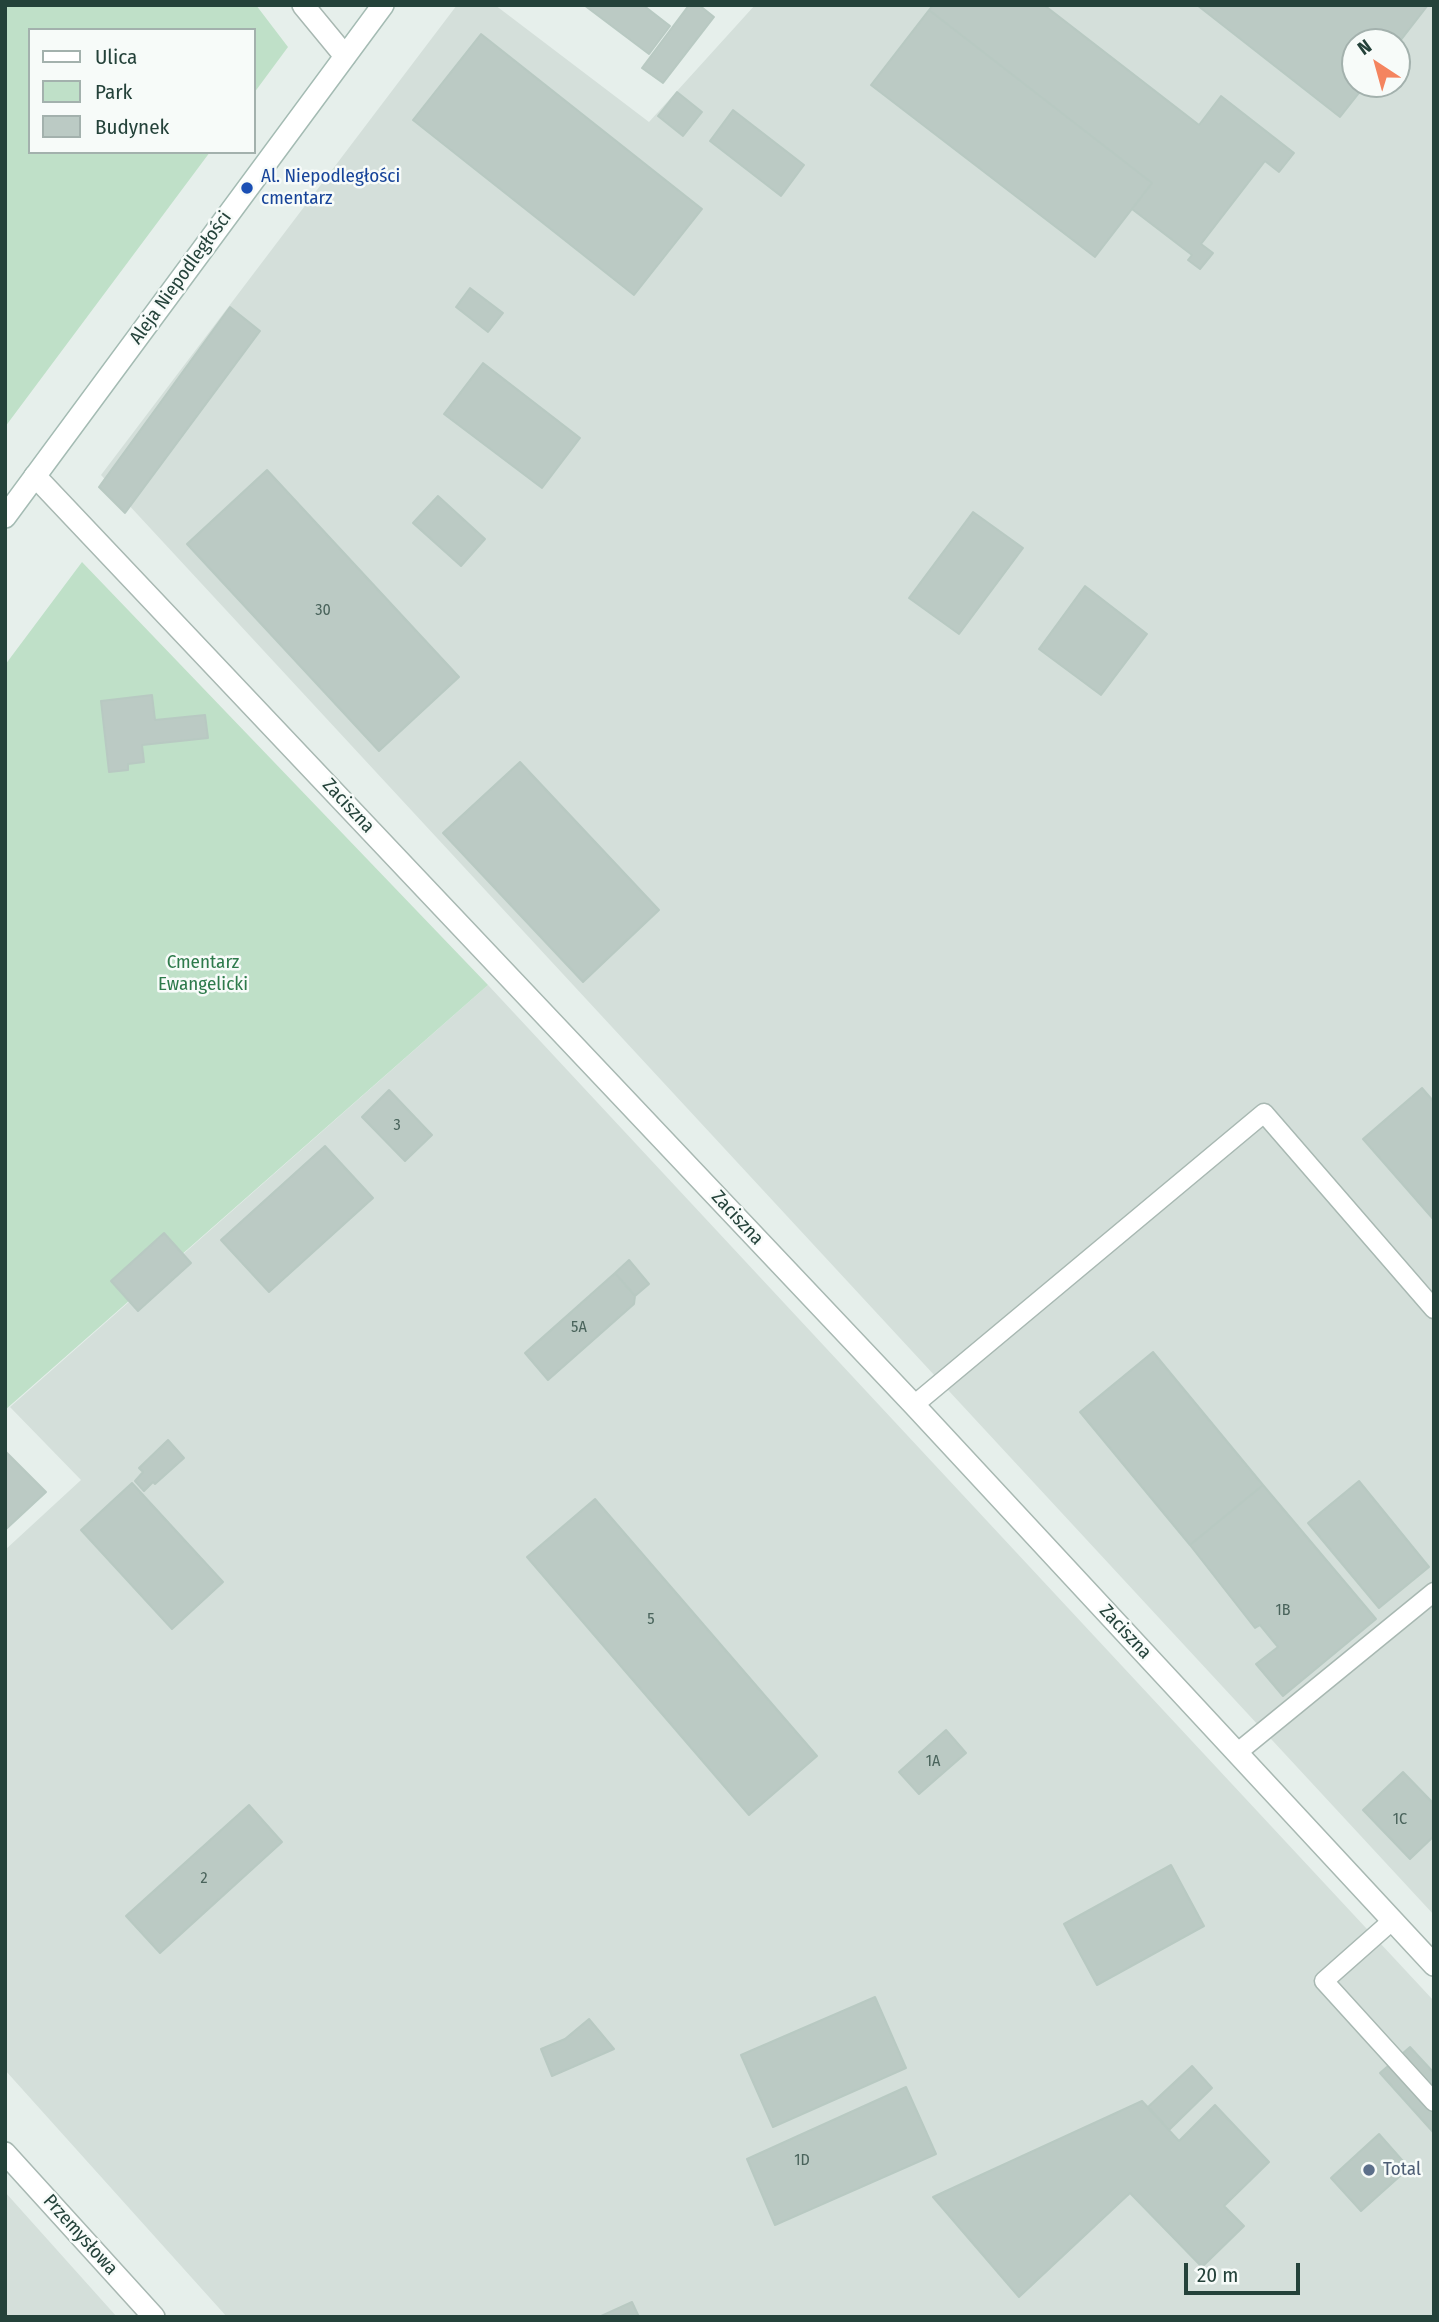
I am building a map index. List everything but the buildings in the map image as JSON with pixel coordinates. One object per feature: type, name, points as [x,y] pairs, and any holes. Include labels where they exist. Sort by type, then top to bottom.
[{"type":"street","points":[[303,5],[345,56]]},
{"type":"street","name":"Aleja Niepodległości","points":[[5,517],[383,5]]},
{"type":"street","name":"Zaciszna","points":[[35,476],[914,1405],[1434,1965]]},
{"type":"street","name":"Przemysłowa","points":[[5,2153],[154,2317]]},
{"type":"lane","points":[[914,1405],[1264,1113],[1434,1310]]},
{"type":"lane","points":[[1238,1752],[1434,1592]]},
{"type":"lane","points":[[1393,1920],[1324,1982],[1434,2102]]},
{"type":"shaded area","points":[[457,5],[495,5],[649,122],[755,5],[1434,5],[1434,1915],[101,475]]},
{"type":"shaded area","points":[[488,985],[1434,2001],[1434,2317],[227,2317],[5,2070],[5,1550],[81,1480],[10,1407]]},
{"type":"shaded area","points":[[5,2192],[117,2317],[5,2317]]},
{"type":"green space","points":[[5,5],[256,5],[288,47],[256,90],[256,28],[28,28],[28,154],[209,154],[5,427]]},
{"type":"green space","name":"Cmentarz Ewangelicki","points":[[82,562],[488,985],[5,1410],[5,665]]},
{"type":"place","name":"Al. Niepodległości cmentarz","points":[[247,188]]},
{"type":"place","name":"Total","points":[[1369,2170]]}]
